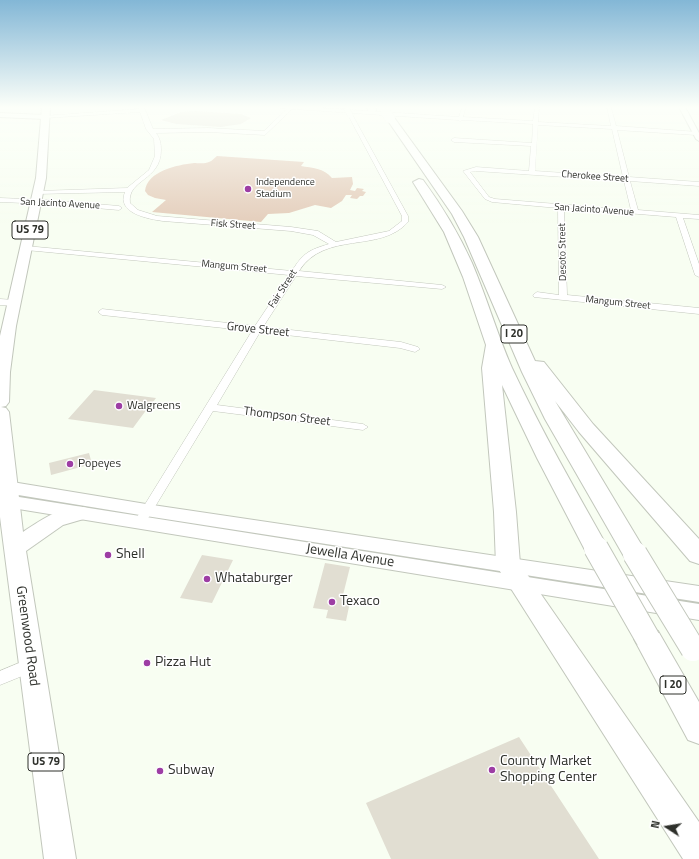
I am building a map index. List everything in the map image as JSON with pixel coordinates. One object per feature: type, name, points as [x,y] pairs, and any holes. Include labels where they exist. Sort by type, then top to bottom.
[{"type":"highway","name":"I 20","points":[[400,147],[452,236],[465,265],[494,345],[527,420],[596,548],[699,730]]},
{"type":"highway","name":"I 20","points":[[406,147],[458,214],[471,237],[531,372],[555,419],[634,554],[696,654]]},
{"type":"highway","points":[[516,339],[586,428],[699,554]]},
{"type":"highway","points":[[494,345],[491,368],[504,504],[513,574],[699,852]]},
{"type":"main road","name":"US 79","points":[[0,402],[3,367],[14,303],[37,198],[44,147]]},
{"type":"main road","name":"Greenwood Road","points":[[0,412],[4,494],[16,547],[31,664],[60,859]]},
{"type":"main road","name":"Jewella Avenue","points":[[4,494],[80,513],[143,516]]},
{"type":"main road","name":"Jewella Avenue","points":[[4,494],[513,574],[699,612]]},
{"type":"main road","points":[[16,547],[56,520],[80,513]]},
{"type":"main road","name":"Jewella Avenue","points":[[513,574],[699,594]]},
{"type":"street","points":[[37,198],[129,190],[150,173],[155,165],[159,151],[158,147]]},
{"type":"street","name":"Fair Street","points":[[143,516],[257,330],[301,262],[312,252],[335,244],[391,233],[405,222],[405,216],[367,147]]},
{"type":"street","points":[[532,173],[534,147]]},
{"type":"street","points":[[619,147],[634,213]]},
{"type":"street","name":"Cherokee Street","points":[[489,199],[466,172],[467,170],[476,169],[699,184]]},
{"type":"street","name":"Fisk Street","points":[[129,190],[126,198],[130,208],[143,216],[163,219],[291,229],[315,233],[335,244]]},
{"type":"street","name":"San Jacinto Avenue","points":[[0,200],[37,198],[119,208]]},
{"type":"street","name":"San Jacinto Avenue","points":[[489,199],[500,202],[699,218]]},
{"type":"street","name":"Desoto Street","points":[[561,207],[563,298]]},
{"type":"street","points":[[679,216],[699,275]]},
{"type":"street","name":"Mangum Street","points":[[26,248],[442,286]]},
{"type":"street","name":"Mangum Street","points":[[537,295],[699,311]]},
{"type":"street","points":[[0,302],[14,303]]},
{"type":"street","name":"Grove Street","points":[[102,312],[401,345],[415,349]]},
{"type":"street","name":"Thompson Street","points":[[210,407],[363,426]]},
{"type":"street","points":[[0,678],[31,664]]},
{"type":"shaded area","name":"Independence Stadium","points":[[217,156],[304,162],[301,166],[322,170],[332,178],[352,177],[353,184],[350,190],[355,191],[357,188],[364,189],[362,191],[366,192],[363,196],[360,196],[357,199],[350,198],[352,195],[346,195],[342,201],[331,208],[315,205],[289,213],[268,214],[261,222],[152,212],[166,200],[148,195],[145,191],[151,178],[172,167],[194,163],[207,163]]},
{"type":"building","name":"Walgreens","points":[[94,390],[156,398],[153,402],[161,403],[155,410],[147,409],[133,428],[68,419]]},
{"type":"building","name":"Popeyes","points":[[89,453],[92,464],[51,475],[49,463]]},
{"type":"building","name":"Whataburger","points":[[202,555],[233,560],[212,603],[180,598]]},
{"type":"building","points":[[325,563],[350,567],[343,595],[351,597],[346,621],[326,618],[328,610],[313,608]]},
{"type":"building","name":"Country Market Shopping Center","points":[[519,737],[599,859],[391,859],[366,803]]},
{"type":"place","name":"Independence Stadium","points":[[248,189]]},
{"type":"place","name":"Walgreens","points":[[119,406]]},
{"type":"place","name":"Popeyes","points":[[70,464]]},
{"type":"place","name":"Shell","points":[[108,555]]},
{"type":"place","name":"Whataburger","points":[[207,579]]},
{"type":"place","name":"Texaco","points":[[332,602]]},
{"type":"place","name":"Pizza Hut","points":[[147,663]]},
{"type":"place","name":"Country Market Shopping Center","points":[[492,770]]},
{"type":"place","name":"Subway","points":[[160,771]]}]
